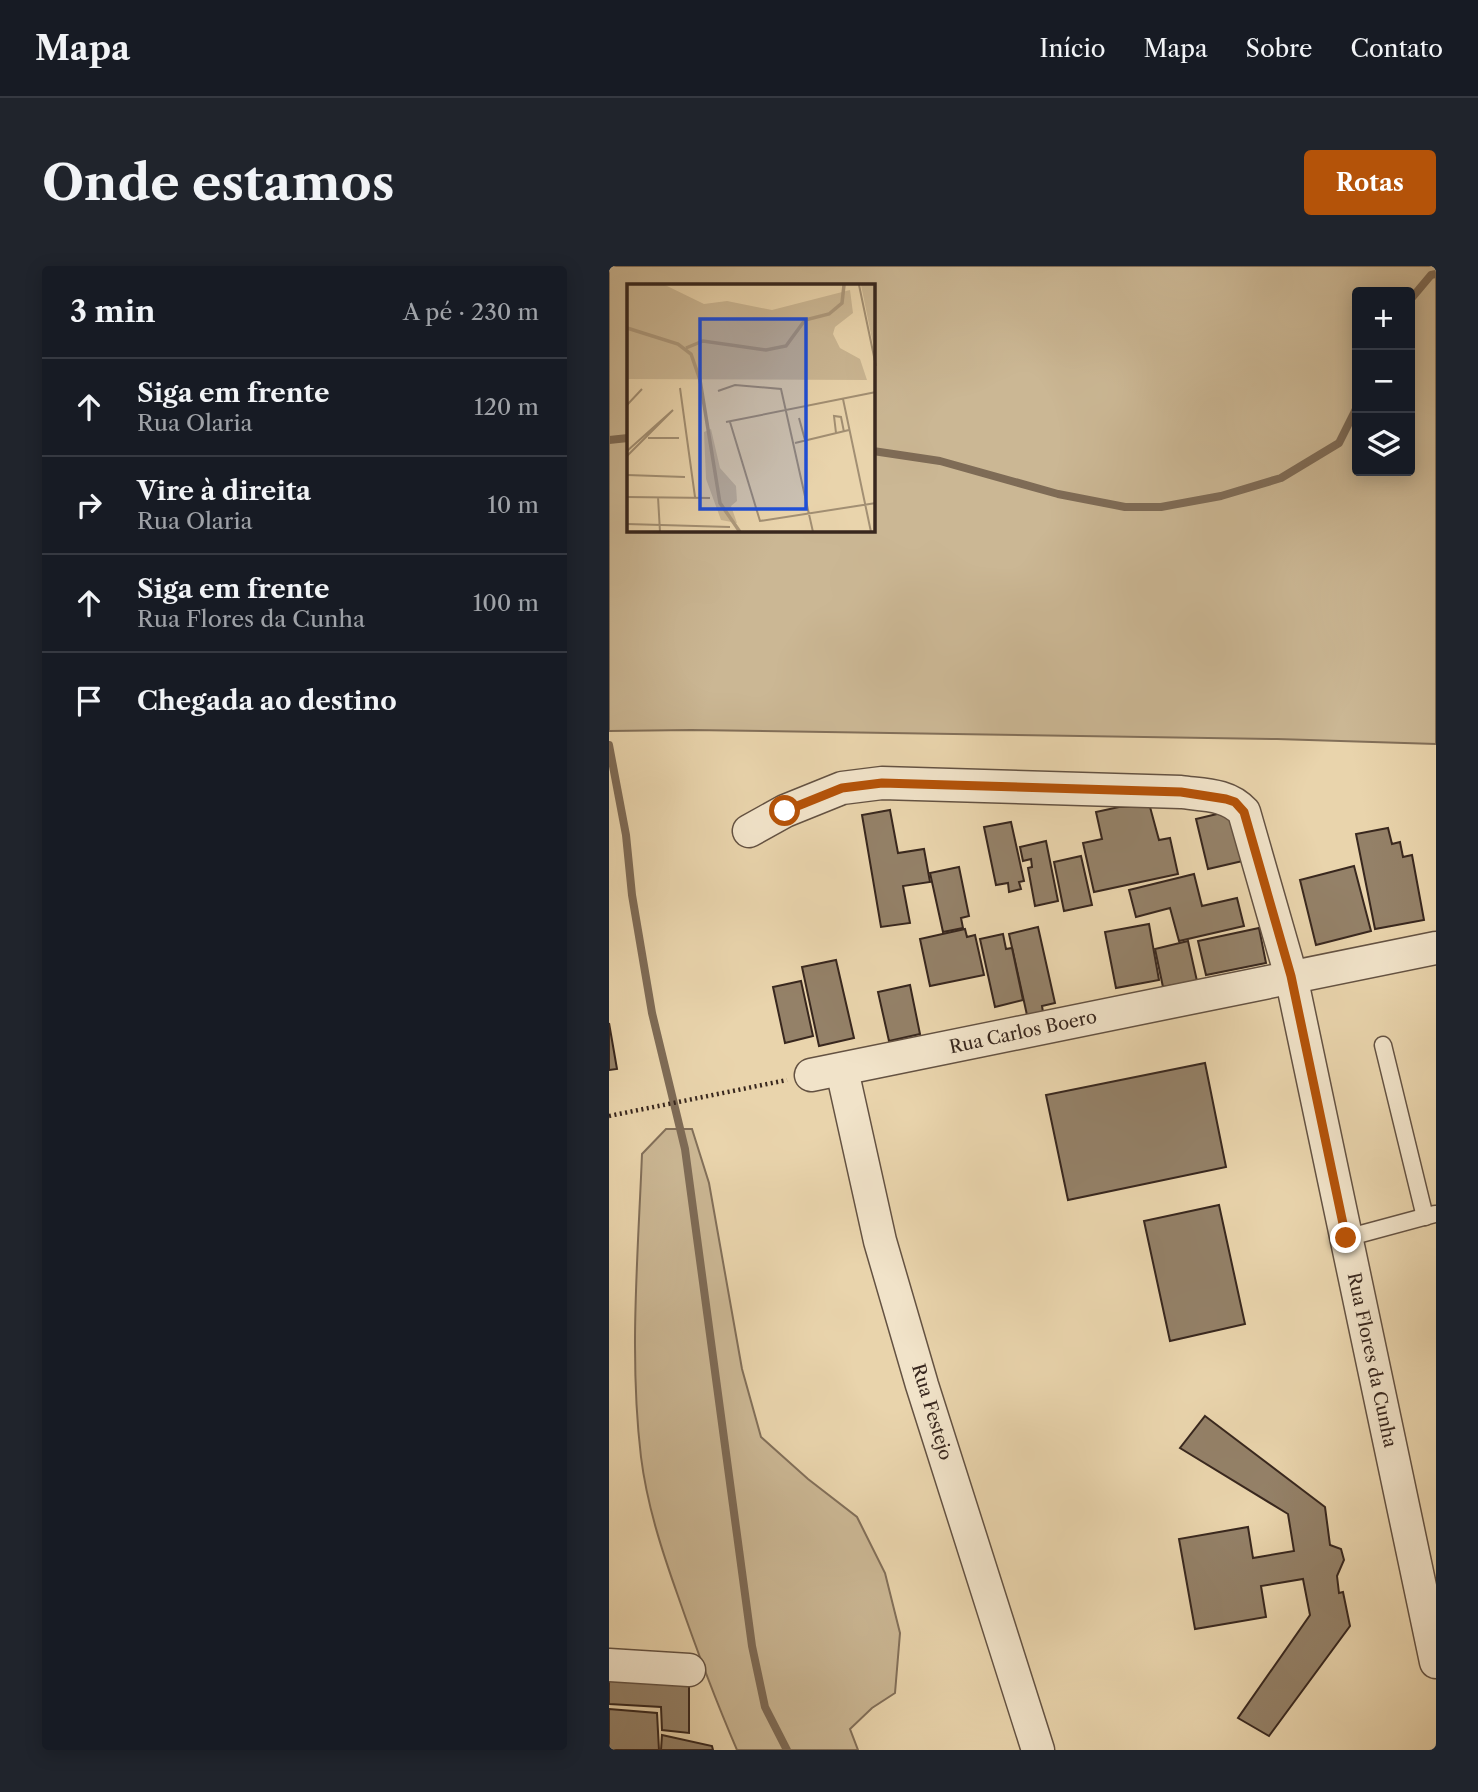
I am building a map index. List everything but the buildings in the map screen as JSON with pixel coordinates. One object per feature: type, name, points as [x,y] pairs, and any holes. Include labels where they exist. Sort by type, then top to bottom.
[{"type":"street","name":"Rua Flores da Cunha","points":[[749,831],[785,811],[842,788],[882,783],[1181,792],[1235,802],[1244,812],[1291,976],[1436,1662]]},
{"type":"street","name":"Rua Carlos Boero","points":[[811,1075],[1436,948]]},
{"type":"street","name":"Rua Festejo","points":[[842,1070],[880,1241],[922,1385],[1038,1750]]},
{"type":"street","points":[[609,1665],[689,1670]]},
{"type":"lane","points":[[1346,1238],[1431,1215],[1383,1045]]},
{"type":"path","points":[[610,1116],[811,1075]]},
{"type":"shaded area","points":[[609,266],[1436,266],[1436,744],[1277,739],[609,731]]},
{"type":"shaded area","points":[[666,1129],[692,1129],[709,1183],[742,1369],[761,1437],[808,1479],[857,1517],[885,1573],[900,1633],[895,1693],[872,1708],[850,1729],[858,1750],[737,1750],[699,1654],[661,1545],[647,1493],[641,1457],[635,1344],[642,1154]]},
{"type":"waterway","points":[[1415,294],[1431,275],[1436,274]]},
{"type":"waterway","points":[[875,451],[940,461],[1058,494],[1125,507],[1161,507],[1221,496],[1281,478],[1339,443],[1354,413]]},
{"type":"waterway","points":[[609,440],[627,438]]},
{"type":"waterway","points":[[609,745],[626,835],[632,895],[652,1013],[685,1149],[752,1646],[765,1707],[787,1750]]},
{"type":"route","points":[[785,811],[842,788],[882,783],[1181,792],[1235,802],[1244,812],[1291,976],[1346,1238]]}]
